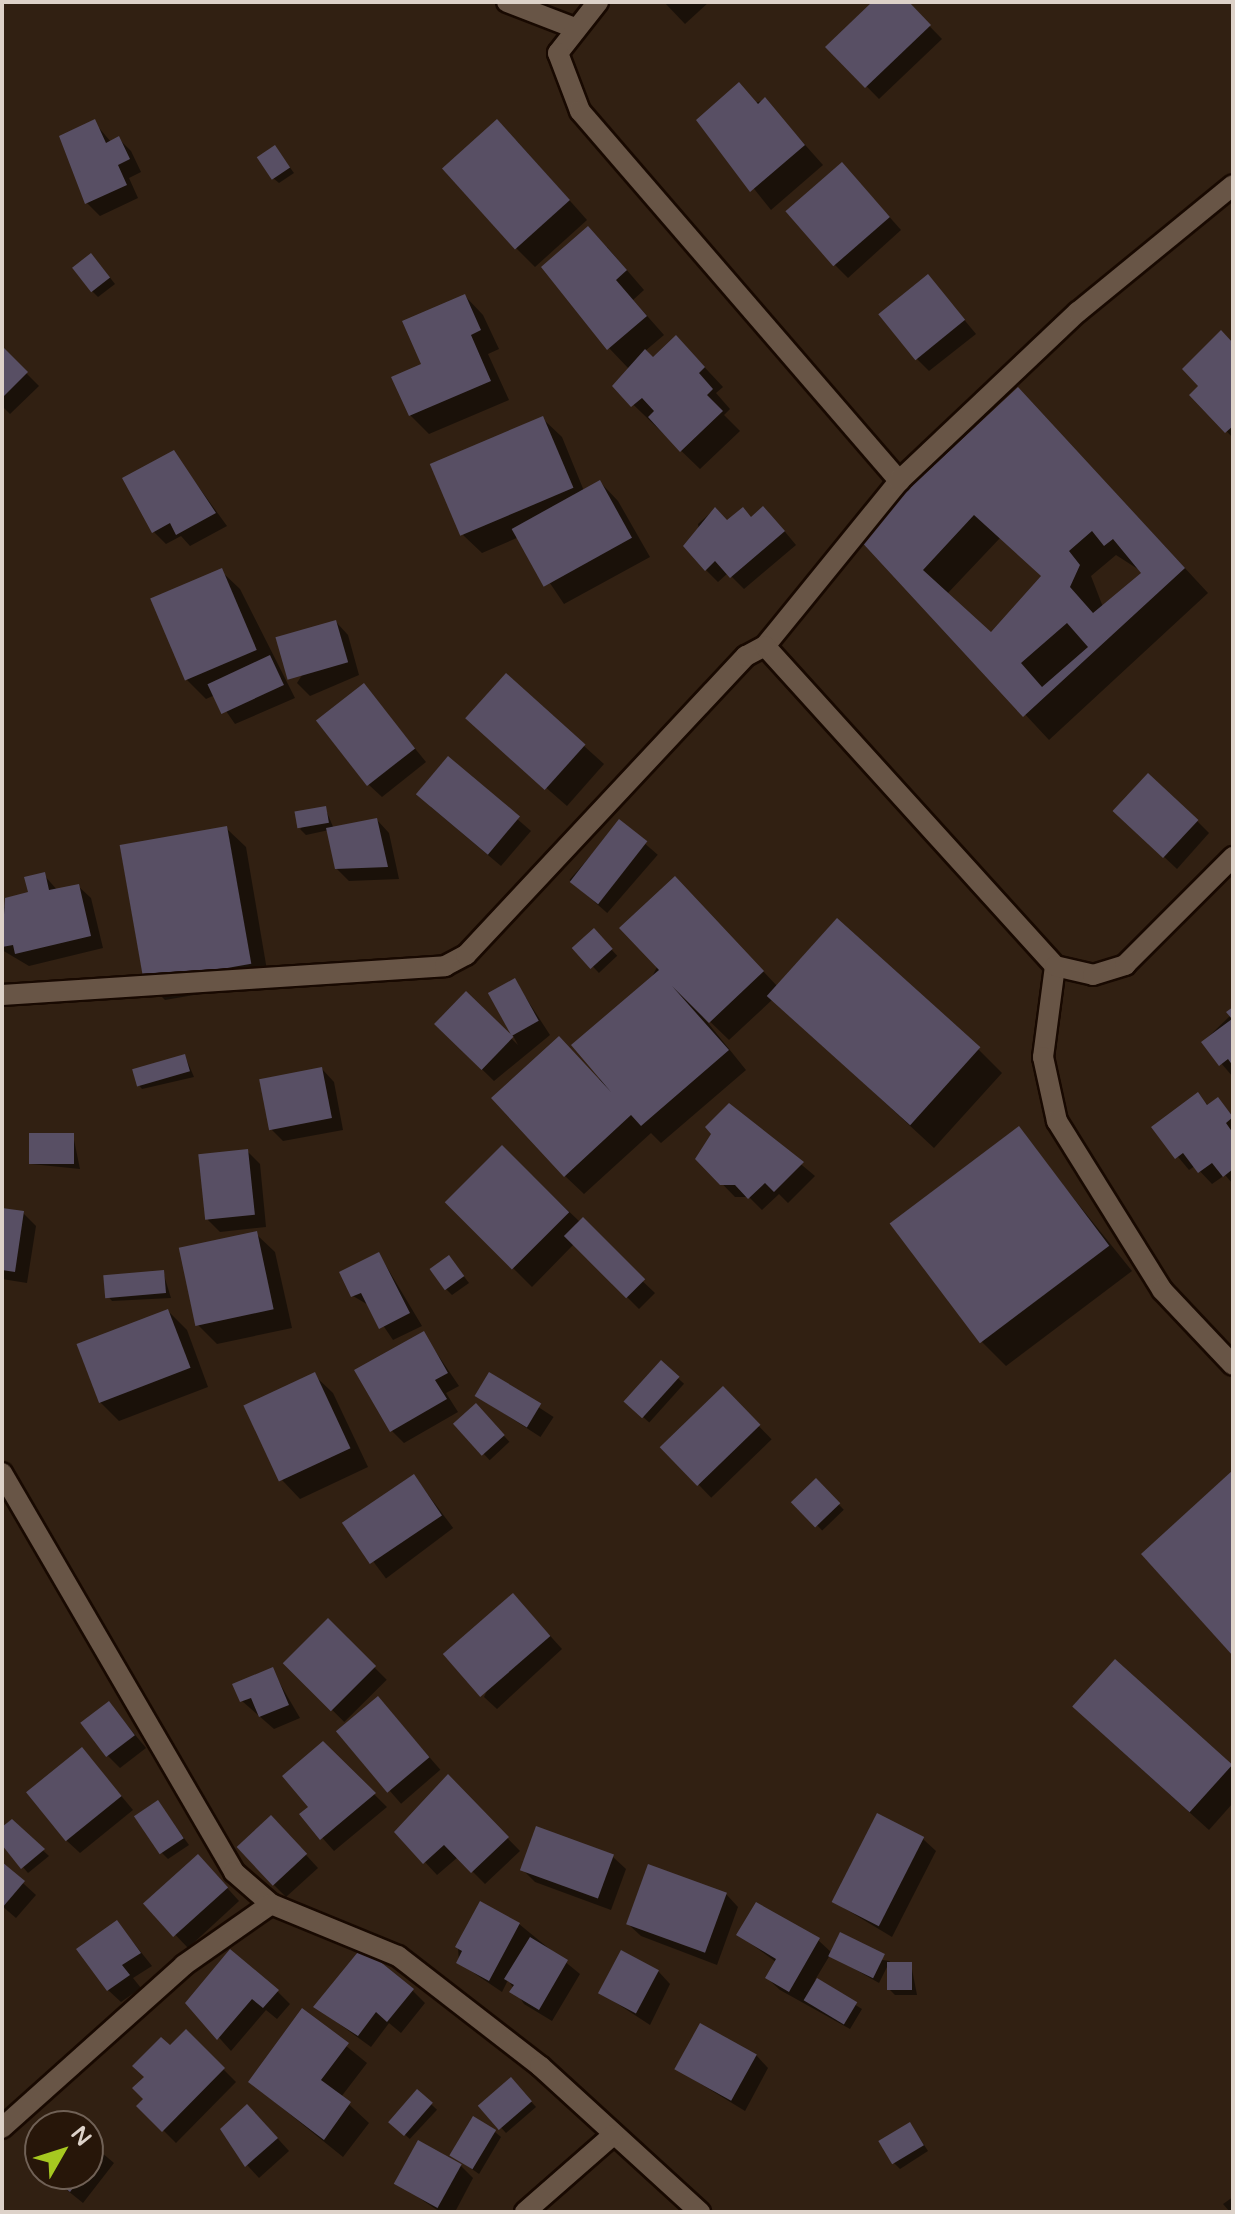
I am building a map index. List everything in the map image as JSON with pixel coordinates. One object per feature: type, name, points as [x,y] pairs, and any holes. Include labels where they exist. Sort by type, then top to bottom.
[{"type":"street","points":[[507,2],[572,27]]},
{"type":"street","points":[[598,2],[572,27],[558,53],[580,111],[899,481]]},
{"type":"street","points":[[2,995],[445,966],[466,955],[746,656],[765,646],[899,481],[1078,312],[1233,185]]},
{"type":"street","points":[[765,646],[1055,966],[1093,975],[1125,965],[1233,857]]},
{"type":"street","points":[[1055,966],[1043,1057],[1057,1121],[1162,1290],[1233,1365]]},
{"type":"street","points":[[2,1473],[97,1627],[213,1844],[271,1904],[398,1956],[540,2066],[700,2212]]},
{"type":"street","points":[[2,2128],[184,1965],[271,1904]]},
{"type":"street","points":[[525,2212],[613,2135]]},
{"type":"building","points":[[872,2],[909,2],[931,25],[865,88],[825,47]]},
{"type":"building","points":[[739,82],[758,104],[765,97],[805,145],[750,192],[696,120]]},
{"type":"building","points":[[95,119],[106,143],[119,136],[130,159],[118,165],[127,185],[85,204],[59,136]]},
{"type":"building","points":[[497,119],[570,200],[515,250],[442,169]]},
{"type":"building","points":[[275,145],[290,167],[272,180],[257,157]]},
{"type":"building","points":[[842,162],[890,217],[833,266],[785,211]]},
{"type":"building","points":[[588,226],[627,270],[616,280],[647,316],[607,350],[541,267]]},
{"type":"building","points":[[91,253],[110,277],[91,292],[72,268]]},
{"type":"building","points":[[928,274],[965,320],[915,360],[878,314]]},
{"type":"building","points":[[465,294],[481,330],[471,335],[491,381],[409,416],[391,377],[421,364],[402,321]]},
{"type":"building","points":[[1221,330],[1233,343],[1233,426],[1225,433],[1189,395],[1198,386],[1182,369]]},
{"type":"building","points":[[676,335],[705,367],[699,373],[713,389],[707,395],[723,411],[680,452],[648,417],[654,411],[642,398],[631,407],[612,386],[645,349],[653,357]]},
{"type":"building","points":[[2,346],[28,372],[2,398]]},
{"type":"building","points":[[1018,387],[1185,568],[1023,717],[857,537]],"holes":[[[974,515],[1041,576],[991,632],[923,570]],[[1092,531],[1104,546],[1113,539],[1141,573],[1093,613],[1070,587],[1080,565],[1069,551]],[[1067,623],[1088,647],[1042,687],[1021,663]]]},
{"type":"building","points":[[543,416],[573,488],[460,536],[430,464]]},
{"type":"building","points":[[174,450],[216,513],[176,535],[170,523],[152,533],[122,478]]},
{"type":"building","points":[[600,480],[632,538],[544,587],[512,529]]},
{"type":"building","points":[[763,506],[785,531],[730,578],[715,561],[705,571],[683,546],[715,507],[727,520],[743,507],[751,517]]},
{"type":"building","points":[[222,568],[257,650],[185,680],[150,598]]},
{"type":"building","points":[[336,620],[348,662],[288,680],[275,637]]},
{"type":"building","points":[[270,655],[284,685],[221,714],[207,684]]},
{"type":"building","points":[[506,673],[586,745],[545,790],[465,718]]},
{"type":"building","points":[[364,683],[415,748],[367,786],[316,721]]},
{"type":"building","points":[[448,756],[520,816],[488,855],[416,794]]},
{"type":"building","points":[[1148,773],[1198,820],[1163,858],[1113,811]]},
{"type":"building","points":[[326,806],[329,823],[297,828],[294,812]]},
{"type":"building","points":[[377,818],[388,867],[335,869],[326,828]]},
{"type":"building","points":[[619,819],[647,841],[598,904],[570,882]]},
{"type":"building","points":[[227,826],[251,964],[144,983],[120,845]]},
{"type":"building","points":[[45,872],[49,890],[79,884],[91,936],[15,954],[13,945],[2,947],[5,898],[28,892],[24,877]]},
{"type":"building","points":[[675,876],[764,971],[709,1023],[672,986],[729,1050],[641,1126],[631,1115],[564,1177],[491,1098],[559,1036],[611,1092],[571,1045],[659,970],[619,928]]},
{"type":"building","points":[[837,918],[980,1047],[910,1125],[767,996]]},
{"type":"building","points":[[594,928],[613,949],[590,969],[572,948]]},
{"type":"building","points":[[515,978],[539,1021],[512,1036],[488,993]]},
{"type":"building","points":[[466,991],[513,1037],[482,1070],[434,1024]]},
{"type":"building","points":[[1233,1007],[1233,1066],[1228,1059],[1219,1066],[1201,1042],[1232,1019],[1226,1012]]},
{"type":"building","points":[[185,1054],[190,1071],[137,1086],[132,1069]]},
{"type":"building","points":[[322,1067],[332,1118],[269,1130],[259,1079]]},
{"type":"building","points":[[1198,1092],[1207,1105],[1218,1097],[1233,1117],[1226,1123],[1233,1133],[1233,1169],[1223,1177],[1212,1163],[1198,1173],[1183,1153],[1175,1159],[1151,1127]]},
{"type":"building","points":[[729,1103],[804,1162],[774,1192],[765,1183],[748,1199],[735,1185],[720,1185],[695,1159],[711,1134],[705,1127]]},
{"type":"building","points":[[1019,1126],[1109,1246],[980,1343],[890,1223]]},
{"type":"building","points":[[29,1133],[74,1133],[74,1164],[29,1164]]},
{"type":"building","points":[[502,1145],[569,1212],[512,1269],[445,1202]]},
{"type":"building","points":[[248,1149],[255,1215],[205,1220],[198,1154]]},
{"type":"building","points":[[2,1208],[24,1211],[15,1272],[2,1270]]},
{"type":"building","points":[[583,1217],[645,1279],[626,1298],[564,1236]]},
{"type":"building","points":[[257,1231],[274,1309],[195,1326],[179,1248]]},
{"type":"building","points":[[379,1252],[410,1313],[379,1329],[361,1293],[351,1297],[339,1272]]},
{"type":"building","points":[[449,1255],[464,1276],[445,1290],[430,1269]]},
{"type":"building","points":[[164,1270],[166,1293],[105,1298],[103,1275]]},
{"type":"building","points":[[168,1309],[191,1368],[99,1403],[77,1344]]},
{"type":"building","points":[[424,1331],[448,1373],[435,1380],[447,1399],[390,1432],[354,1370]]},
{"type":"building","points":[[661,1360],[680,1377],[642,1418],[624,1402]]},
{"type":"building","points":[[315,1372],[350,1448],[279,1482],[243,1405]]},
{"type":"building","points":[[489,1372],[541,1403],[527,1427],[475,1396]]},
{"type":"building","points":[[723,1386],[761,1425],[697,1486],[660,1447]]},
{"type":"building","points":[[476,1403],[505,1435],[482,1456],[453,1424]]},
{"type":"building","points":[[1233,1470],[1233,1656],[1141,1554]]},
{"type":"building","points":[[414,1474],[442,1515],[370,1564],[342,1523]]},
{"type":"building","points":[[816,1478],[840,1503],[815,1527],[791,1502]]},
{"type":"building","points":[[513,1593],[550,1636],[480,1697],[443,1654]]},
{"type":"building","points":[[328,1618],[376,1666],[331,1711],[283,1663]]},
{"type":"building","points":[[1115,1659],[1232,1765],[1190,1812],[1072,1707]]},
{"type":"building","points":[[273,1667],[289,1705],[259,1717],[251,1698],[240,1702],[232,1684]]},
{"type":"building","points":[[378,1696],[429,1757],[387,1793],[336,1731]]},
{"type":"building","points":[[109,1701],[135,1735],[106,1757],[80,1723]]},
{"type":"building","points":[[323,1741],[376,1793],[320,1840],[299,1814],[308,1807],[282,1776]]},
{"type":"building","points":[[82,1747],[122,1796],[66,1841],[26,1792]]},
{"type":"building","points":[[448,1774],[509,1837],[471,1873],[444,1845],[423,1864],[394,1832]]},
{"type":"building","points":[[158,1800],[184,1838],[160,1854],[134,1816]]},
{"type":"building","points":[[877,1813],[924,1837],[879,1926],[832,1902]]},
{"type":"building","points":[[271,1815],[307,1854],[273,1886],[237,1847]]},
{"type":"building","points":[[12,1819],[45,1849],[21,1869],[2,1845],[2,1827]]},
{"type":"building","points":[[536,1826],[614,1854],[598,1899],[520,1870]]},
{"type":"building","points":[[198,1854],[228,1887],[173,1937],[143,1904]]},
{"type":"building","points":[[2,1862],[25,1881],[2,1908]]},
{"type":"building","points":[[648,1864],[727,1893],[705,1953],[626,1924]]},
{"type":"building","points":[[480,1901],[520,1923],[489,1981],[456,1963],[462,1951],[455,1947]]},
{"type":"building","points":[[756,1902],[820,1938],[789,1992],[765,1978],[776,1959],[736,1935]]},
{"type":"building","points":[[117,1920],[141,1953],[122,1965],[130,1975],[107,1991],[76,1949]]},
{"type":"building","points":[[840,1932],[885,1954],[873,1978],[828,1956]]},
{"type":"building","points":[[530,1937],[568,1960],[539,2010],[509,1992],[514,1985],[504,1979]]},
{"type":"building","points":[[362,1947],[414,1989],[387,2022],[376,2012],[358,2036],[313,2007]]},
{"type":"building","points":[[230,1949],[279,1990],[263,2008],[252,1999],[217,2040],[185,2003]]},
{"type":"building","points":[[621,1950],[659,1970],[636,2013],[598,1993]]},
{"type":"building","points":[[887,1962],[912,1962],[912,1990],[887,1990]]},
{"type":"building","points":[[817,1978],[857,2002],[844,2024],[804,2000]]},
{"type":"building","points":[[302,2008],[349,2043],[321,2080],[351,2102],[324,2140],[248,2082]]},
{"type":"building","points":[[700,2023],[757,2055],[731,2101],[674,2069]]},
{"type":"building","points":[[186,2029],[225,2068],[162,2132],[136,2106],[143,2099],[132,2088],[144,2077],[132,2066],[161,2037],[170,2045]]},
{"type":"building","points":[[511,2077],[532,2101],[499,2130],[478,2106]]},
{"type":"building","points":[[417,2089],[433,2103],[404,2136],[388,2122]]},
{"type":"building","points":[[247,2104],[278,2138],[245,2167],[220,2129]]},
{"type":"building","points":[[473,2116],[496,2130],[472,2169],[449,2155]]},
{"type":"building","points":[[910,2122],[924,2145],[892,2164],[878,2141]]},
{"type":"building","points":[[418,2140],[462,2164],[437,2208],[394,2184]]}]
